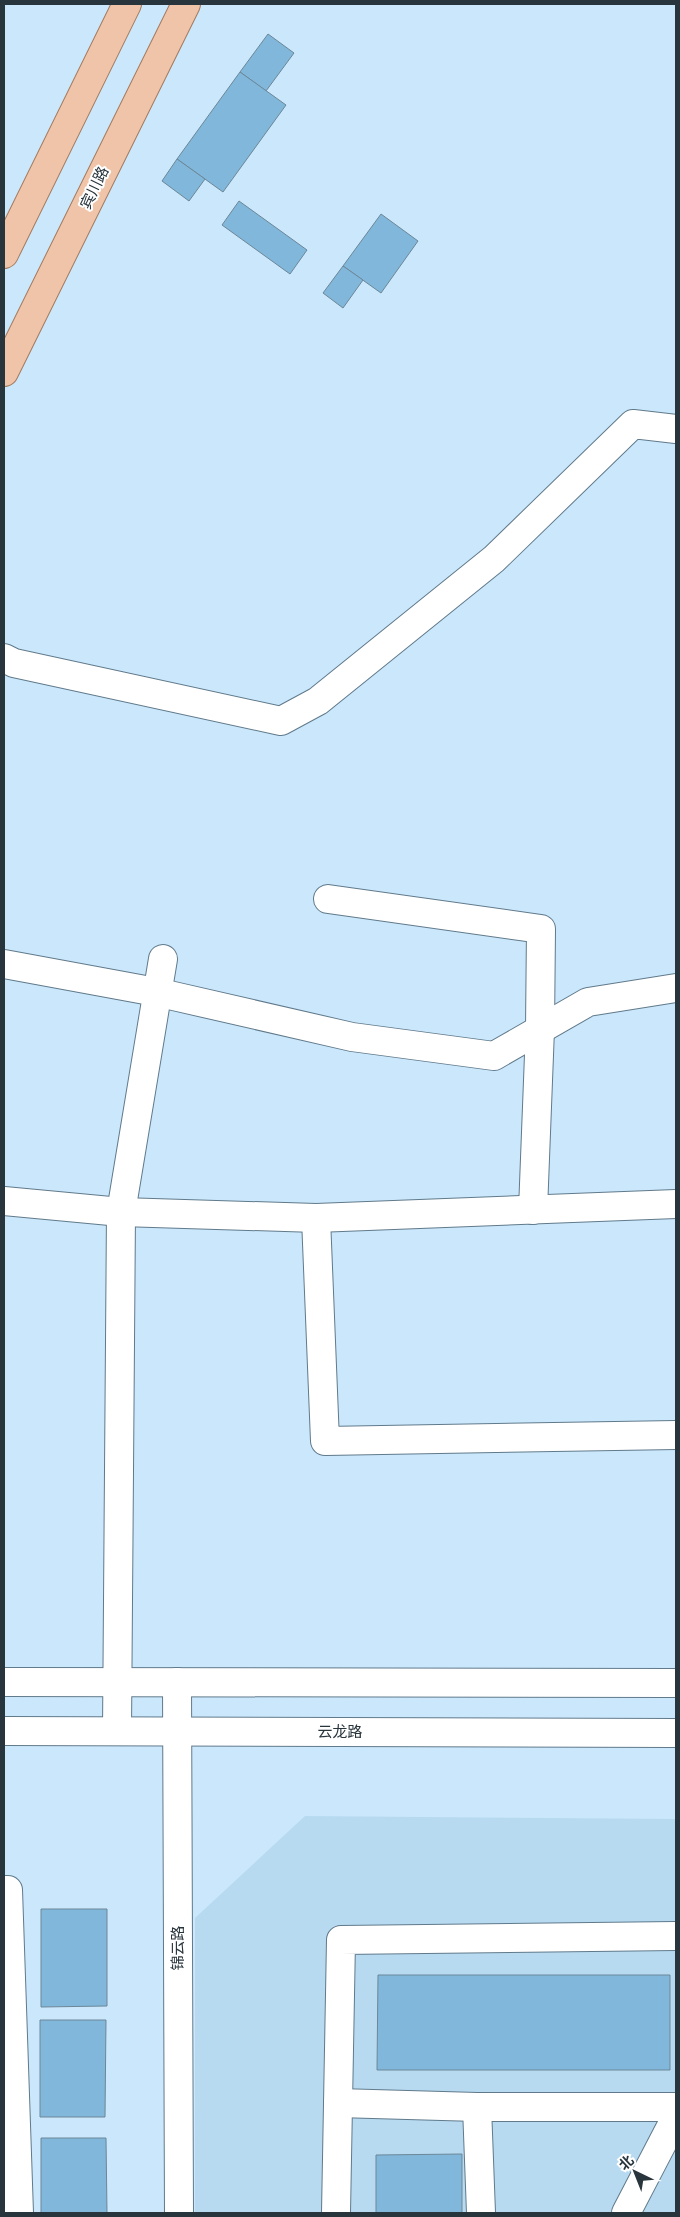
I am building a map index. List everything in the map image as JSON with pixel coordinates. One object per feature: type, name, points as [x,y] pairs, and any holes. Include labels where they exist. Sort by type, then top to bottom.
[{"type":"main road","points":[[4,254],[126,4]]},
{"type":"main road","name":"宾川路","points":[[4,372],[186,4]]},
{"type":"street","points":[[4,658],[14,663],[282,721],[318,701],[494,559],[633,424],[676,429]]},
{"type":"street","points":[[328,899],[541,929],[540,1029],[533,1210]]},
{"type":"street","points":[[117,1731],[121,1212],[156,992],[163,959]]},
{"type":"street","points":[[4,964],[156,992],[352,1037],[494,1056],[588,1002],[676,988]]},
{"type":"street","points":[[4,1201],[121,1212],[316,1218],[676,1204]]},
{"type":"street","points":[[316,1218],[325,1441],[676,1435]]},
{"type":"street","points":[[4,1682],[676,1683]]},
{"type":"street","name":"锦云路","points":[[176,1682],[179,2213]]},
{"type":"street","name":"云龙路","points":[[4,1731],[676,1733]]},
{"type":"street","points":[[4,1890],[8,1890],[19,2213]]},
{"type":"street","points":[[336,2213],[342,1940],[676,1936]]},
{"type":"street","points":[[338,2103],[477,2107],[676,2107]]},
{"type":"street","points":[[477,2107],[481,2213]]},
{"type":"street","points":[[626,2213],[676,2117]]},
{"type":"shaded area","points":[[305,1816],[676,1819],[676,2213],[195,2213],[195,1918]]},
{"type":"building","points":[[268,34],[294,53],[266,91],[240,72]]},
{"type":"building","points":[[240,72],[286,105],[223,192],[177,159]]},
{"type":"building","points":[[177,159],[205,179],[189,201],[162,181]]},
{"type":"building","points":[[239,201],[307,250],[290,274],[222,225]]},
{"type":"building","points":[[381,214],[418,241],[381,293],[343,266]]},
{"type":"building","points":[[343,266],[363,280],[343,308],[323,293]]},
{"type":"building","points":[[41,1909],[107,1909],[107,2006],[41,2007]]},
{"type":"building","points":[[378,1975],[670,1975],[670,2070],[377,2070]]},
{"type":"building","points":[[40,2020],[106,2020],[105,2117],[40,2117]]},
{"type":"building","points":[[41,2138],[106,2138],[107,2213],[41,2213]]},
{"type":"building","points":[[462,2154],[462,2213],[376,2213],[376,2155]]}]
